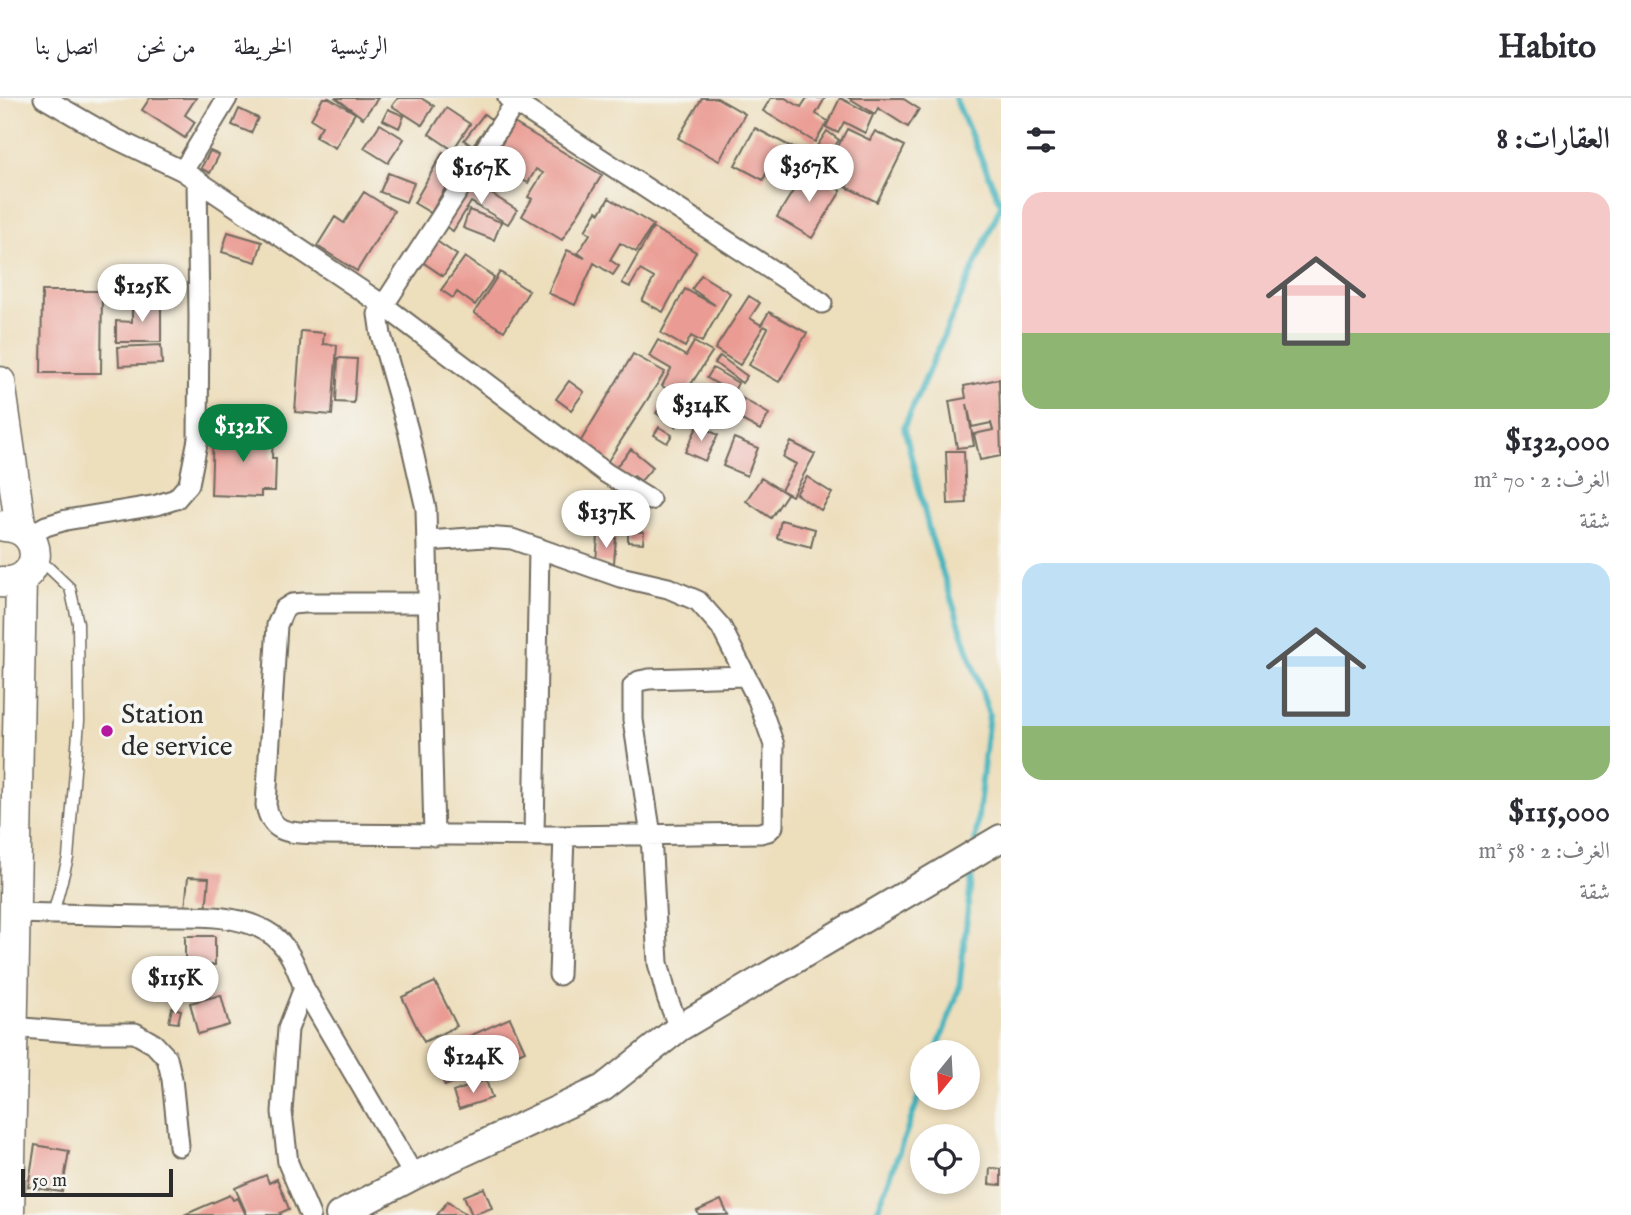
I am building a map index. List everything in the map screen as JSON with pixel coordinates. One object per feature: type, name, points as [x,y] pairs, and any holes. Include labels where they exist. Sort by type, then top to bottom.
[{"type":"main road","points":[[0,382],[17,553],[9,1215]]},
{"type":"main road","points":[[339,1215],[414,1176],[603,1088],[679,1028],[997,840]]},
{"type":"street","points":[[44,98],[112,137],[190,175],[383,305],[606,473],[650,500]]},
{"type":"street","points":[[17,553],[46,526],[66,520],[158,505],[176,499],[188,484],[198,439],[200,316],[190,175],[227,98]]},
{"type":"street","points":[[434,836],[426,509],[378,314],[512,101],[822,303]]},
{"type":"street","points":[[427,541],[485,537],[512,539],[620,577],[668,588],[698,601],[721,627],[758,700],[774,745],[772,826],[768,831],[760,833],[564,836],[434,836],[284,831],[275,826],[269,818],[266,805],[278,625],[284,609],[292,604],[304,603],[428,603]]},
{"type":"street","points":[[534,836],[539,548]]},
{"type":"street","points":[[679,1028],[658,963],[651,835],[633,720],[633,686],[639,681],[649,679],[745,676]]},
{"type":"street","points":[[559,975],[564,836]]},
{"type":"street","points":[[13,913],[208,918],[246,923],[266,931],[282,943],[304,988],[414,1176]]},
{"type":"street","points":[[304,988],[288,1029],[282,1112],[288,1163],[310,1215]]},
{"type":"street","points":[[12,1027],[83,1033],[135,1033],[154,1044],[167,1058],[172,1079],[179,1146]]},
{"type":"lane","points":[[17,553],[49,568],[70,588],[78,624],[79,721],[68,858],[53,914]]},
{"type":"building","points":[[150,98],[196,98],[185,115],[195,122],[185,138],[142,110]]},
{"type":"building","points":[[323,98],[329,98],[355,113],[335,148],[315,137],[322,126],[311,119]]},
{"type":"building","points":[[336,98],[378,98],[363,118]]},
{"type":"building","points":[[398,98],[421,98],[434,106],[422,125],[392,106]]},
{"type":"building","points":[[702,98],[717,98],[745,114],[719,161],[678,138]]},
{"type":"building","points":[[771,98],[785,98],[801,107],[807,98],[825,98],[816,114],[828,121],[815,142],[763,111]]},
{"type":"building","points":[[840,98],[873,115],[865,133],[844,122],[838,133],[826,127]]},
{"type":"building","points":[[849,98],[902,98],[919,109],[908,127],[878,108],[875,114]]},
{"type":"building","points":[[446,108],[470,124],[453,150],[429,134]]},
{"type":"building","points":[[239,109],[258,118],[251,133],[232,125]]},
{"type":"building","points":[[388,109],[404,116],[399,128],[383,120]]},
{"type":"building","points":[[484,114],[492,120],[472,146],[464,140]]},
{"type":"building","points":[[514,123],[602,175],[562,240],[522,216],[532,199],[528,197],[543,173],[536,169],[528,183],[491,162]]},
{"type":"building","points":[[380,124],[404,139],[388,163],[364,148]]},
{"type":"building","points":[[755,128],[803,153],[788,180],[768,170],[763,180],[735,165]]},
{"type":"building","points":[[847,129],[870,140],[875,131],[905,146],[877,202],[846,187],[853,173],[830,162]]},
{"type":"building","points":[[827,131],[839,140],[827,157],[815,149]]},
{"type":"building","points":[[210,151],[219,155],[210,173],[201,168]]},
{"type":"building","points":[[443,152],[460,162],[431,213],[414,203]]},
{"type":"building","points":[[806,170],[841,191],[812,238],[777,217]]},
{"type":"building","points":[[388,173],[414,183],[406,202],[380,192]]},
{"type":"building","points":[[472,182],[517,210],[508,224],[471,202],[453,231],[445,226]]},
{"type":"building","points":[[364,192],[394,211],[357,271],[317,246],[335,217],[344,223]]},
{"type":"building","points":[[609,198],[653,225],[636,252],[620,243],[610,260],[619,266],[613,275],[594,263],[575,305],[548,293],[567,250],[585,258],[578,253],[590,234],[585,231]]},
{"type":"building","points":[[469,210],[501,222],[494,240],[463,228]]},
{"type":"building","points":[[653,228],[696,252],[663,312],[642,301],[654,278],[640,270],[630,287],[622,283]]},
{"type":"building","points":[[228,232],[262,242],[256,262],[222,252]]},
{"type":"building","points":[[435,240],[457,255],[443,276],[421,261]]},
{"type":"building","points":[[465,257],[494,277],[475,305],[457,292],[453,298],[441,290]]},
{"type":"building","points":[[500,272],[529,291],[504,331],[474,313]]},
{"type":"building","points":[[701,275],[730,293],[702,342],[691,336],[685,347],[661,333],[685,289],[715,305],[692,289]]},
{"type":"building","points":[[128,284],[156,286],[155,297],[128,295]]},
{"type":"building","points":[[42,291],[102,291],[101,373],[41,373]]},
{"type":"building","points":[[749,296],[760,303],[750,318],[761,325],[769,312],[807,333],[779,382],[749,365],[768,328],[764,326],[740,365],[715,349]]},
{"type":"building","points":[[132,302],[161,302],[161,342],[116,342],[116,321],[132,322]]},
{"type":"building","points":[[301,331],[324,333],[323,344],[337,345],[332,415],[295,412]]},
{"type":"building","points":[[658,340],[686,356],[694,342],[712,352],[682,398],[662,386],[671,369],[649,356]]},
{"type":"building","points":[[161,345],[162,364],[119,366],[118,347]]},
{"type":"building","points":[[633,354],[665,372],[608,461],[579,444]]},
{"type":"building","points":[[720,356],[747,376],[742,383],[715,363]]},
{"type":"building","points":[[338,358],[357,359],[354,403],[336,402]]},
{"type":"building","points":[[713,368],[738,383],[733,393],[707,378]]},
{"type":"building","points":[[999,379],[1001,456],[980,460],[974,434],[993,430],[991,423],[972,427],[967,404],[974,446],[957,448],[949,401],[966,398],[964,386]]},
{"type":"building","points":[[569,381],[584,392],[571,410],[556,399]]},
{"type":"building","points":[[735,394],[769,414],[760,430],[725,411]]},
{"type":"building","points":[[664,401],[685,416],[676,427],[656,413]]},
{"type":"building","points":[[698,425],[718,435],[705,461],[685,452]]},
{"type":"building","points":[[659,427],[672,435],[667,443],[654,435]]},
{"type":"building","points":[[213,431],[273,434],[272,458],[276,458],[275,491],[261,491],[261,497],[211,495]]},
{"type":"building","points":[[734,438],[758,448],[747,476],[723,466]]},
{"type":"building","points":[[791,442],[815,454],[792,496],[781,490],[796,464],[783,457]]},
{"type":"building","points":[[631,449],[653,467],[641,481],[634,476],[629,481],[614,469]]},
{"type":"building","points":[[946,451],[964,451],[966,503],[948,504]]},
{"type":"building","points":[[807,477],[832,493],[821,510],[796,494]]},
{"type":"building","points":[[761,478],[787,494],[771,518],[746,501]]},
{"type":"building","points":[[781,520],[815,529],[811,547],[777,538]]},
{"type":"building","points":[[628,531],[644,532],[643,543],[628,542]]},
{"type":"building","points":[[598,536],[616,538],[614,563],[596,562]]},
{"type":"building","points":[[188,877],[209,878],[206,911],[185,909]]},
{"type":"building","points":[[185,936],[215,936],[215,965],[185,965]]},
{"type":"building","points":[[435,982],[457,1026],[424,1042],[402,997]]},
{"type":"building","points":[[221,995],[229,1025],[198,1034],[190,1003]]},
{"type":"building","points":[[172,1008],[181,1010],[178,1023],[169,1022]]},
{"type":"building","points":[[510,1018],[525,1051],[445,1086],[431,1053]]},
{"type":"building","points":[[486,1080],[492,1098],[459,1109],[453,1092]]},
{"type":"building","points":[[35,1145],[69,1151],[62,1192],[28,1187]]},
{"type":"building","points":[[990,1168],[1001,1169],[1001,1185],[989,1184]]},
{"type":"building","points":[[266,1175],[269,1183],[277,1179],[289,1209],[280,1213],[281,1215],[247,1215],[235,1188]]},
{"type":"building","points":[[484,1188],[492,1208],[472,1215],[464,1196]]},
{"type":"building","points":[[230,1195],[233,1200],[238,1198],[246,1215],[184,1215]]},
{"type":"building","points":[[721,1200],[728,1215],[699,1215],[697,1211]]},
{"type":"building","points":[[448,1201],[466,1215],[437,1215]]},
{"type":"waterway","points":[[955,98],[1001,204]]},
{"type":"waterway","points":[[975,845],[989,714],[930,534],[904,427],[1001,205]]},
{"type":"waterway","points":[[940,1040],[959,989],[973,863]]},
{"type":"waterway","points":[[876,1215],[914,1110]]},
{"type":"place","name":"Station de service","points":[[107,731]]}]
